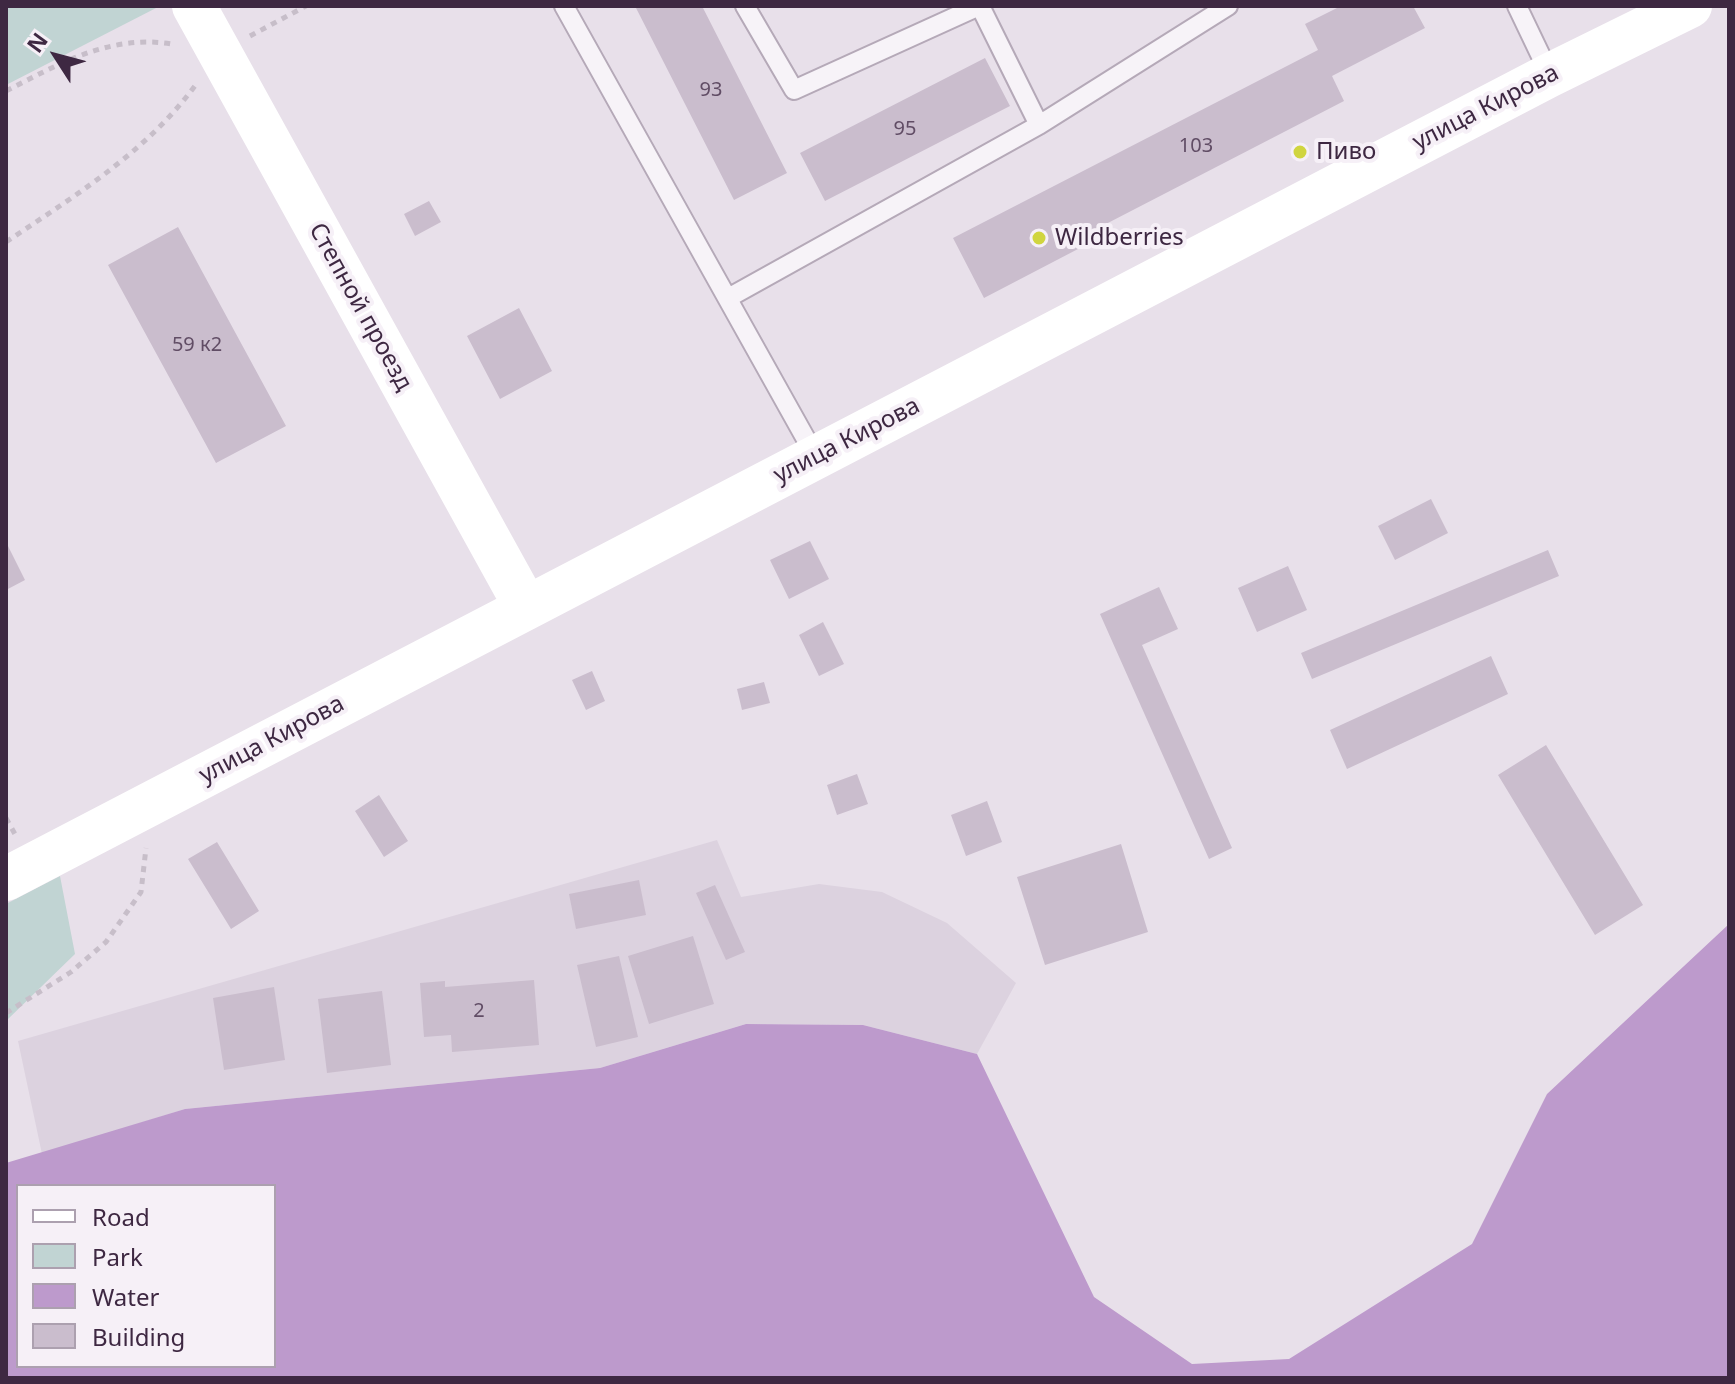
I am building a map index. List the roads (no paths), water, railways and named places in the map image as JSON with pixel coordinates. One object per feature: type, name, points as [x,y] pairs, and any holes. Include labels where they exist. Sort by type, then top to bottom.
[{"type":"main road","name":"Степной проезд","points":[[194,6],[526,607]]},
{"type":"main road","name":"улица Кирова","points":[[6,879],[1550,75],[1690,6]]},
{"type":"lane","points":[[564,6],[816,457]]},
{"type":"lane","points":[[745,6],[794,90],[979,6],[1039,125]]},
{"type":"lane","points":[[728,298],[1039,125],[1228,6]]},
{"type":"lane","points":[[1517,6],[1550,75]]},
{"type":"water","points":[[1729,924],[1729,1378],[6,1378],[6,1163],[185,1109],[600,1068],[746,1024],[863,1025],[977,1054],[1094,1297],[1192,1364],[1289,1359],[1472,1244],[1547,1094]]},
{"type":"place","name":"Пиво","points":[[1300,152]]},
{"type":"place","name":"Wildberries","points":[[1039,238]]}]
